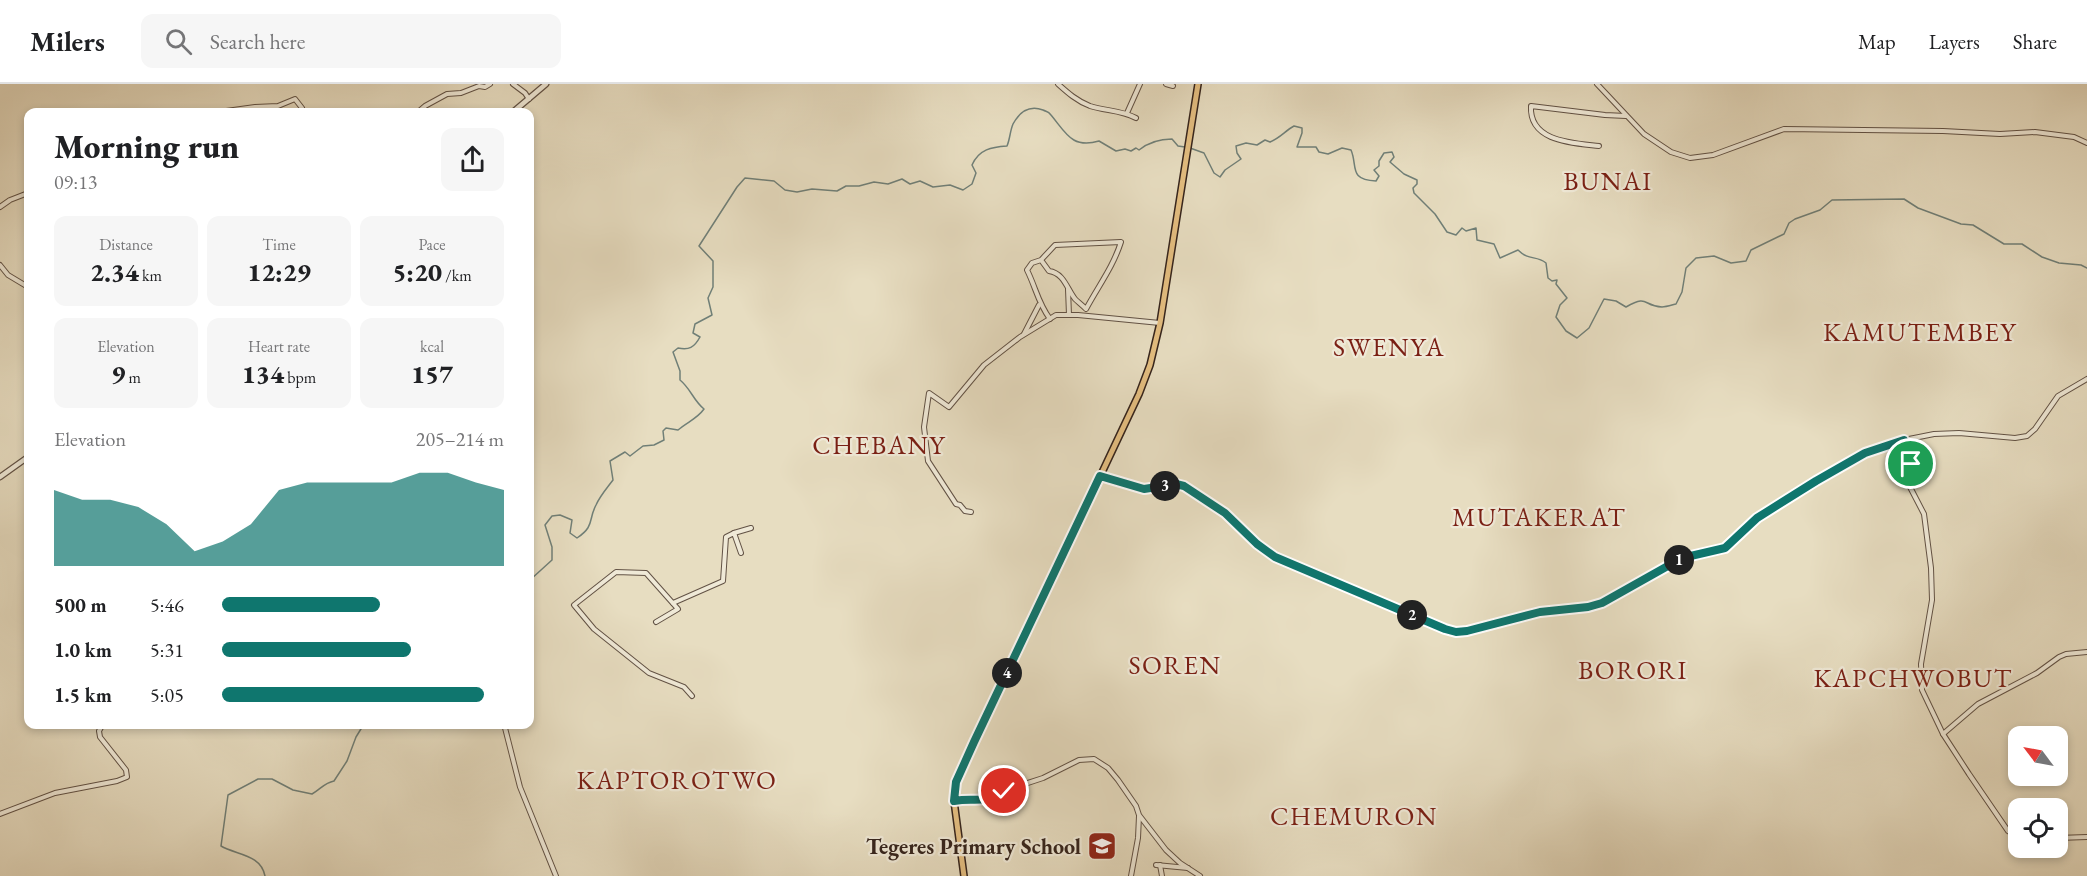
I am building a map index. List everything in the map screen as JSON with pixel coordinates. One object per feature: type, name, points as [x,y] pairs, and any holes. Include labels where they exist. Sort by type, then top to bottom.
[{"type":"main road","points":[[964,876],[954,801],[956,782],[1139,394],[1150,365],[1160,323],[1198,84]]},
{"type":"street","points":[[422,108],[447,94],[461,93],[490,84]]},
{"type":"street","points":[[513,84],[529,99]]},
{"type":"street","points":[[518,108],[546,84]]},
{"type":"street","points":[[1058,84],[1071,96],[1090,106],[1127,113],[1136,118]]},
{"type":"street","points":[[1127,113],[1140,84]]},
{"type":"street","points":[[1166,84],[1173,86]]},
{"type":"street","points":[[1597,84],[1638,129],[1671,152],[1690,158],[1713,155],[1784,129],[2000,134],[2035,132],[2074,137],[2087,143]]},
{"type":"street","points":[[248,108],[278,106],[295,99],[302,108]]},
{"type":"street","points":[[1599,146],[1562,141],[1546,134],[1532,119],[1531,106],[1605,116],[1627,116]]},
{"type":"street","points":[[0,207],[24,195]]},
{"type":"street","points":[[1041,260],[1049,271],[1054,272],[1065,282],[1068,289],[1086,309],[1100,282],[1114,263],[1121,242],[1055,245],[1041,260],[1032,263],[1027,270],[1036,287],[1039,304],[1050,319]]},
{"type":"street","points":[[0,265],[8,274],[24,284]]},
{"type":"street","points":[[1068,289],[1069,315]]},
{"type":"street","points":[[1024,335],[1039,304]]},
{"type":"street","points":[[971,512],[965,511],[956,504],[928,460],[924,427],[929,393],[949,406],[984,365],[1024,335],[1056,315],[1160,323]]},
{"type":"street","points":[[1100,476],[1144,489],[1176,484],[1184,486],[1225,513],[1257,544],[1275,557],[1445,629],[1461,632],[1540,612],[1588,607],[1602,603],[1682,558],[1725,548],[1757,518],[1865,453],[1904,440],[1934,434],[1959,433],[2015,438],[2027,436],[2035,429],[2058,396],[2087,379]]},
{"type":"street","points":[[1904,440],[1911,464],[1910,487],[1924,514],[1931,568],[1932,600],[1921,664],[1923,693],[1943,734],[2008,830]]},
{"type":"street","points":[[0,477],[24,460]]},
{"type":"street","points":[[673,603],[723,581],[726,537],[752,528]]},
{"type":"street","points":[[734,533],[741,553]]},
{"type":"street","points":[[656,622],[678,609],[646,573],[616,572],[574,605],[594,629],[621,651],[650,673],[684,687],[692,696]]},
{"type":"street","points":[[1943,734],[1978,704],[2037,673],[2059,657],[2075,652],[2087,652]]},
{"type":"street","points":[[0,813],[55,793],[127,777],[126,770],[100,737],[100,729]]},
{"type":"street","points":[[505,729],[520,787],[556,876]]},
{"type":"street","points":[[954,801],[987,800],[1004,791],[1043,778],[1079,760],[1090,758],[1113,773],[1136,806],[1139,815],[1172,857],[1200,876]]},
{"type":"street","points":[[1131,876],[1138,838],[1139,815]]},
{"type":"street","points":[[2068,838],[2087,837]]},
{"type":"street","points":[[1162,876],[1158,865],[1189,868]]},
{"type":"waterway","points":[[534,576],[552,560],[552,547],[545,525],[552,516],[560,515],[572,520],[570,533],[577,538],[583,534],[589,526],[598,502],[613,480],[610,461],[625,452],[630,456],[643,446],[654,445],[664,440],[663,431],[666,428],[678,430],[704,409],[680,380],[680,371],[673,352],[678,348],[685,349],[696,344],[700,337],[693,333],[695,324],[712,315],[708,298],[713,287],[713,261],[699,246],[745,178],[774,181],[785,190],[797,192],[812,189],[837,191],[846,186],[859,186],[874,182],[888,184],[902,179],[910,184],[920,181],[933,187],[950,185],[963,190],[972,184],[976,173],[972,165],[978,155],[991,148],[1007,146],[1016,119],[1025,110],[1033,108],[1048,112],[1070,138],[1082,143],[1099,141],[1116,151],[1125,149],[1131,151],[1136,148],[1139,150],[1154,142],[1172,139],[1178,146],[1185,147]]},
{"type":"waterway","points":[[1190,148],[1204,153],[1214,173],[1220,177],[1225,170],[1241,159],[1236,146],[1246,143],[1257,145],[1265,140],[1270,142],[1294,126],[1302,128],[1297,147],[1316,147],[1319,152],[1328,154],[1342,148],[1351,150],[1358,175],[1361,178],[1376,181],[1379,176],[1374,170],[1379,166],[1384,153],[1392,152],[1394,157],[1390,162],[1404,174],[1417,180],[1413,188],[1414,193],[1435,214],[1447,232],[1456,235],[1462,228],[1466,231],[1476,228],[1477,240],[1494,244],[1500,258],[1518,250],[1526,256],[1546,263],[1548,278],[1552,281],[1557,280],[1556,284],[1567,298],[1560,305],[1556,317],[1566,331],[1577,338],[1589,328],[1604,299],[1616,301],[1626,307],[1639,301],[1662,307],[1676,304],[1682,292],[1686,268],[1696,258],[1714,256],[1731,263],[1746,261],[1751,250],[1784,234],[1789,223],[1820,210],[1832,200],[1904,199],[1918,208],[1961,224],[1973,225],[2004,244],[2022,244],[2042,257],[2087,268]]},
{"type":"waterway","points":[[265,876],[259,863],[221,846],[228,795],[258,779],[272,779],[293,790],[312,794],[334,781],[347,761],[361,729]]},
{"type":"place","name":"Tegeres Primary School","points":[[1102,846]]},
{"type":"district","name":"BUNAI","points":[[1608,181]]},
{"type":"district","name":"KAMUTEMBEY","points":[[1920,332]]},
{"type":"district","name":"SWENYA","points":[[1389,347]]},
{"type":"district","name":"CHEBANY","points":[[879,445]]},
{"type":"district","name":"MUTAKERAT","points":[[1539,517]]},
{"type":"district","name":"SOREN","points":[[1175,665]]},
{"type":"district","name":"BORORI","points":[[1633,670]]},
{"type":"district","name":"KAPCHWOBUT","points":[[1913,678]]},
{"type":"district","name":"KAPTOROTWO","points":[[677,780]]},
{"type":"district","name":"CHEMURON","points":[[1354,816]]},
{"type":"route","points":[[1004,791],[984,801],[965,799],[954,801],[956,782],[1100,476],[1144,489],[1176,484],[1184,486],[1225,513],[1257,544],[1275,557],[1456,632],[1553,609],[1596,606],[1682,558],[1725,548],[1757,518],[1865,453],[1904,440],[1909,450],[1911,464]]}]
